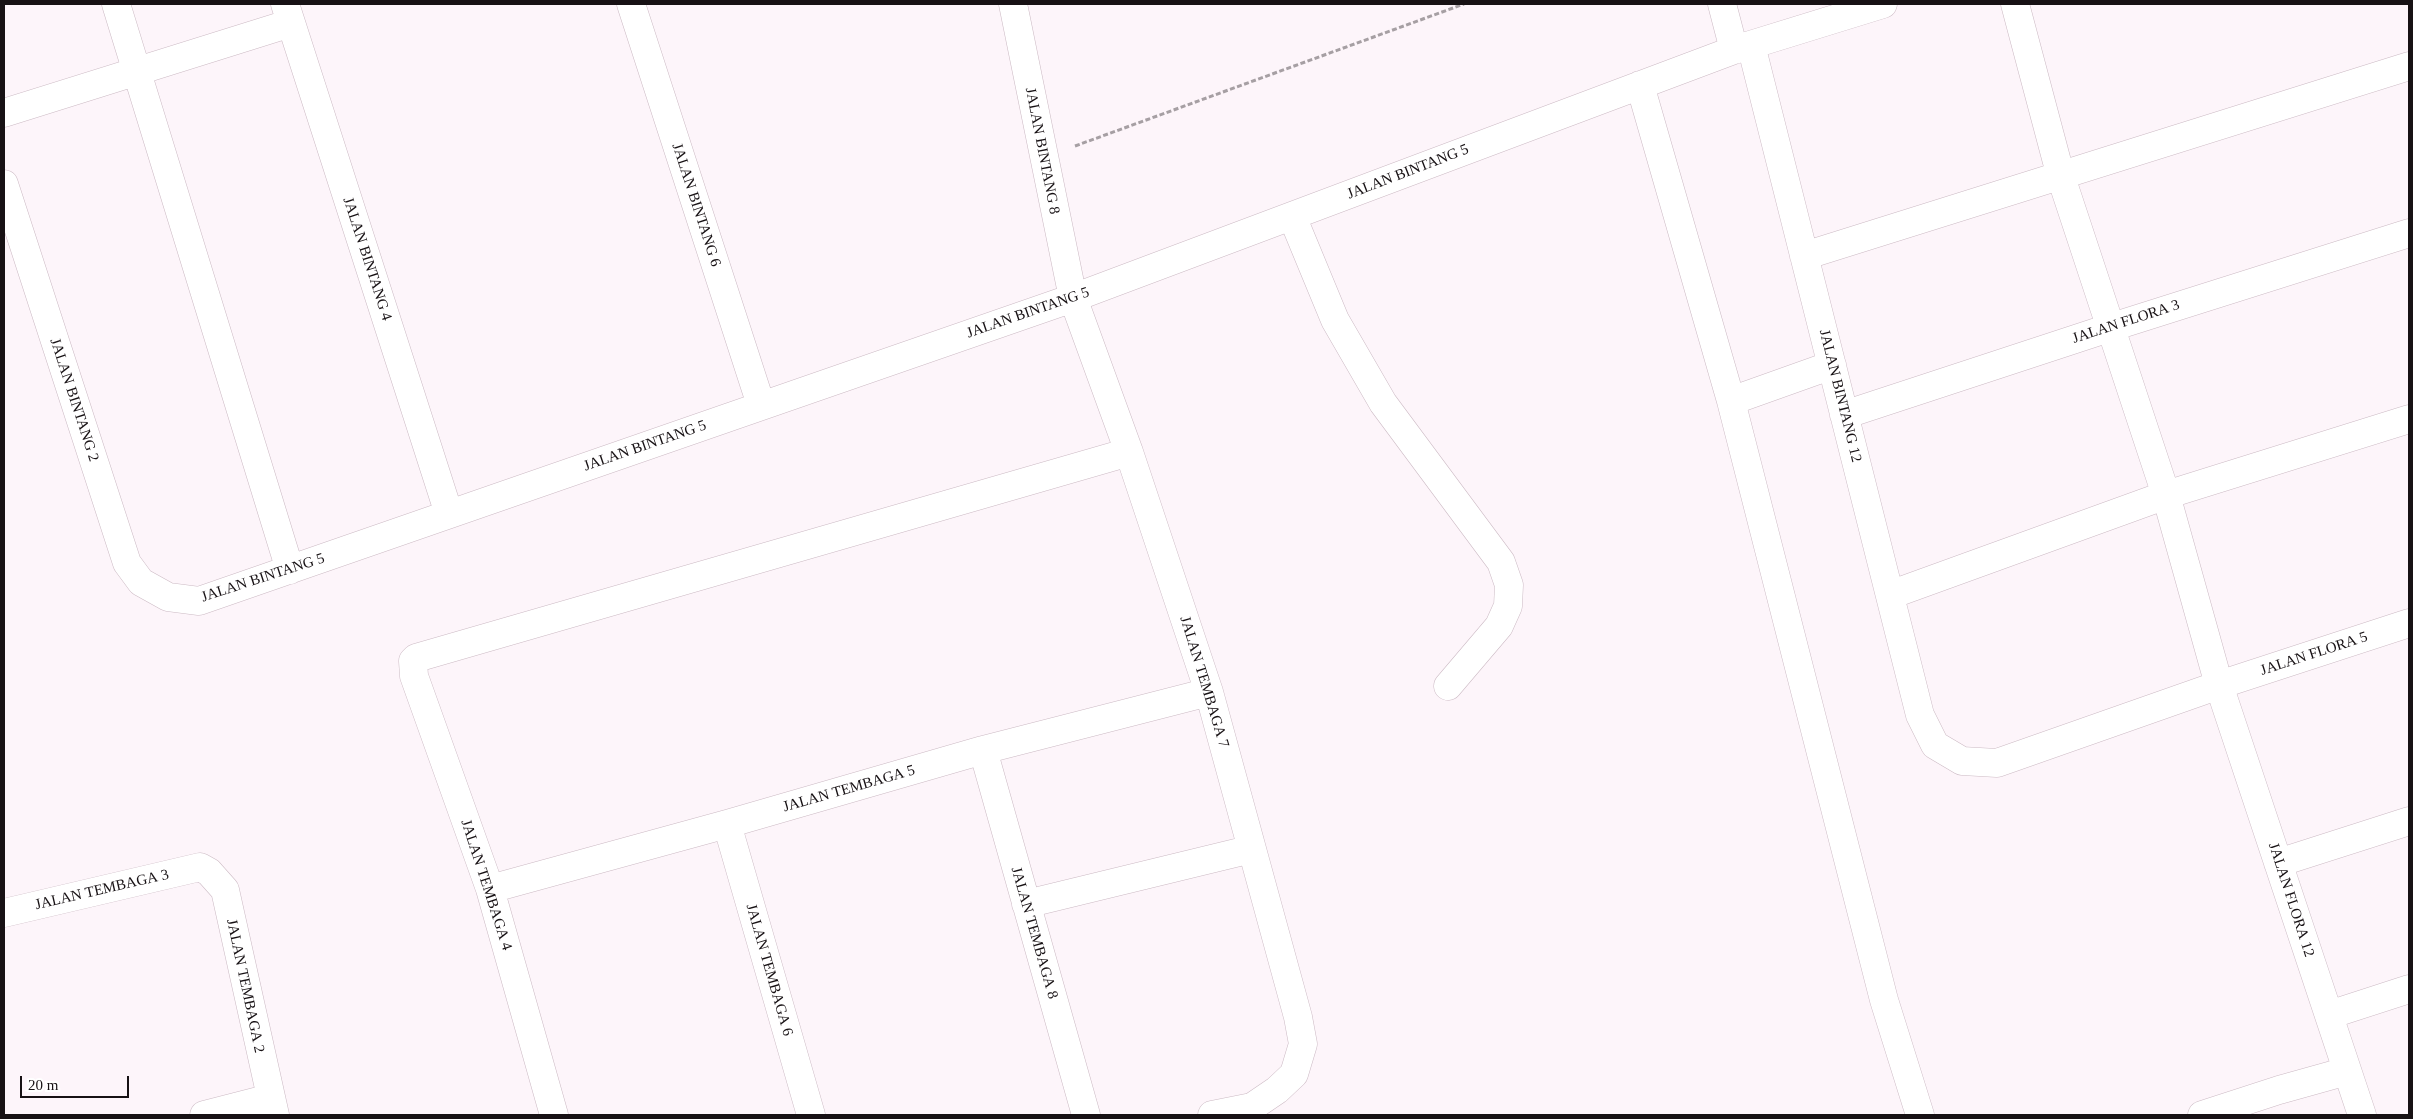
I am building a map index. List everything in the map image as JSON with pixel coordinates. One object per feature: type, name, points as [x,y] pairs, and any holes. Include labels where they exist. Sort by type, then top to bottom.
[{"type":"street","points":[[116,4],[290,570]]},
{"type":"street","name":"JALAN BINTANG 6","points":[[632,4],[761,406]]},
{"type":"street","name":"JALAN BINTANG 12","points":[[1722,4],[1742,47],[1804,256],[1920,715],[1935,745]]},
{"type":"street","name":"JALAN BINTANG 5","points":[[168,597],[199,601],[290,570],[1072,298],[1742,47],[1880,4]]},
{"type":"street","name":"JALAN FLORA 12","points":[[2015,4],[2062,177],[2166,495],[2219,685],[2362,1115]]},
{"type":"street","name":"JALAN BINTANG 8","points":[[1020,6],[1042,158],[1072,298]]},
{"type":"street","points":[[4,113],[138,71],[288,14]]},
{"type":"street","name":"JALAN BINTANG 4","points":[[288,14],[449,514]]},
{"type":"street","points":[[1804,256],[2062,177],[2409,66]]},
{"type":"street","points":[[1640,85],[1731,402],[1884,1000],[1920,1115]]},
{"type":"street","name":"JALAN BINTANG 2","points":[[4,184],[127,563],[141,582],[168,597]]},
{"type":"street","points":[[1292,216],[1335,320],[1383,403],[1501,562],[1509,585],[1508,606],[1499,626],[1448,686]]},
{"type":"street","name":"JALAN FLORA 3","points":[[1844,415],[2112,327],[2409,233]]},
{"type":"street","name":"JALAN TEMBAGA 7","points":[[1072,298],[1129,452],[1209,692],[1298,1017],[1303,1044],[1294,1074],[1276,1090],[1252,1107],[1212,1115]]},
{"type":"street","points":[[1731,402],[1832,365]]},
{"type":"street","points":[[1890,595],[2166,495],[2409,419]]},
{"type":"street","name":"JALAN TEMBAGA 4","points":[[554,1115],[490,889],[414,676],[413,662],[416,658],[1129,452]]},
{"type":"street","name":"JALAN FLORA 5","points":[[1935,745],[1962,761],[1997,763],[2219,685],[2409,623]]},
{"type":"street","name":"JALAN TEMBAGA 5","points":[[490,889],[728,824],[983,750],[1209,692]]},
{"type":"street","name":"JALAN TEMBAGA 8","points":[[983,750],[1086,1115]]},
{"type":"street","points":[[2278,863],[2409,821]]},
{"type":"street","name":"JALAN TEMBAGA 6","points":[[728,824],[811,1115]]},
{"type":"street","points":[[1026,904],[1252,850]]},
{"type":"street","name":"JALAN TEMBAGA 3","points":[[4,913],[200,867]]},
{"type":"street","name":"JALAN TEMBAGA 2","points":[[200,867],[209,872],[225,890],[272,1107]]},
{"type":"street","points":[[2328,1015],[2409,989]]},
{"type":"street","points":[[2202,1115],[2278,1090],[2347,1071]]},
{"type":"street","points":[[204,1115],[272,1107]]},
{"type":"path","points":[[1042,158],[1464,4]]}]
